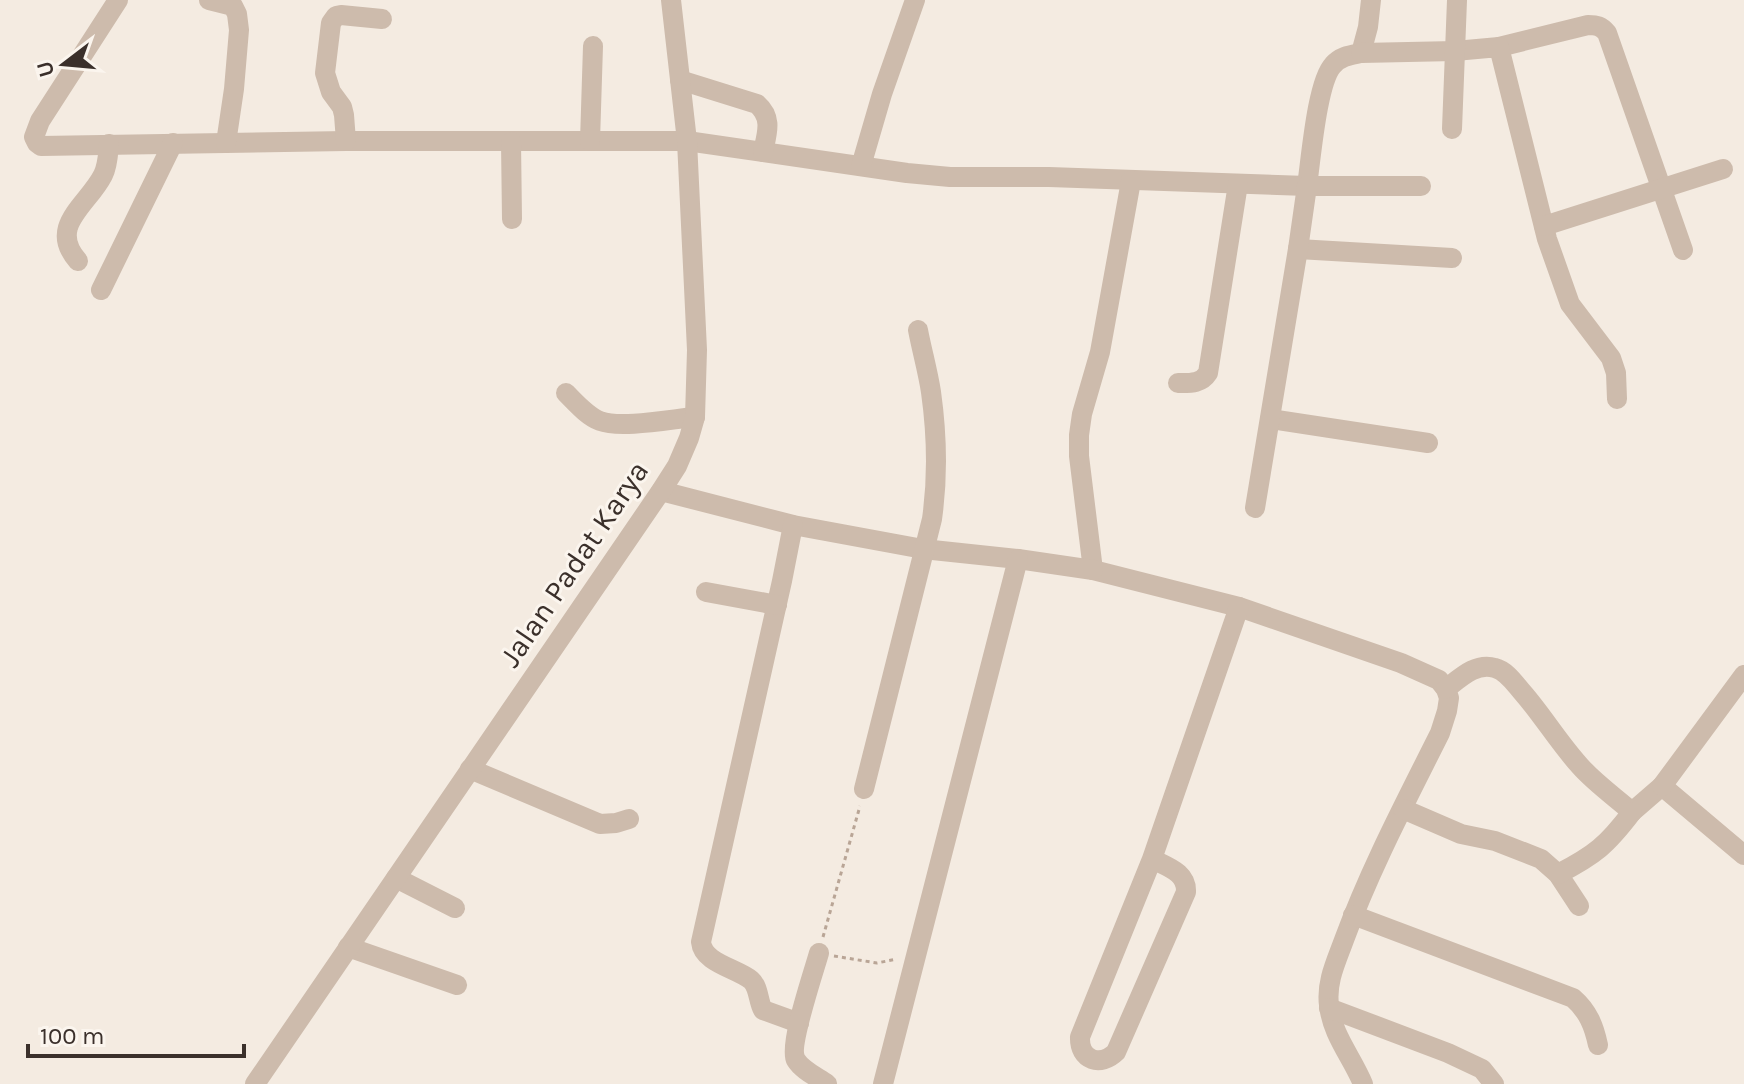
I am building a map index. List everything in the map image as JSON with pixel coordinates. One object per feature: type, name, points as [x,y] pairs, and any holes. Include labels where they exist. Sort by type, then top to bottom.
[{"type":"street","points":[[118,0],[40,121],[34,137],[41,146],[346,141],[687,141],[950,177],[1421,186]]},
{"type":"street","points":[[209,0],[233,6],[239,20],[226,143]]},
{"type":"street","name":"Jalan Padat Karya","points":[[255,1084],[661,491],[677,466],[689,438],[695,417],[697,350],[687,141],[671,0]]},
{"type":"street","points":[[861,166],[915,0]]},
{"type":"street","points":[[1361,53],[1371,0]]},
{"type":"street","points":[[1452,129],[1457,0]]},
{"type":"street","points":[[346,141],[342,107],[331,92],[325,73],[331,23],[341,15],[382,19]]},
{"type":"street","points":[[1255,508],[1321,91],[1334,63],[1345,56],[1499,47],[1588,25],[1604,29],[1683,250]]},
{"type":"street","points":[[590,141],[593,46]]},
{"type":"street","points":[[1499,47],[1544,226],[1570,304],[1611,358],[1616,373],[1617,399]]},
{"type":"street","points":[[680,80],[762,108],[768,122],[763,152]]},
{"type":"street","points":[[511,142],[512,219]]},
{"type":"street","points":[[101,290],[173,143]]},
{"type":"street","points":[[78,261],[66,241],[67,229],[104,173],[109,144]]},
{"type":"street","points":[[1544,226],[1723,169]]},
{"type":"street","points":[[1093,570],[1079,435],[1100,352],[1131,181]]},
{"type":"street","points":[[1178,383],[1196,383],[1208,373],[1238,184]]},
{"type":"street","points":[[1298,249],[1452,258]]},
{"type":"street","points":[[864,789],[932,519],[937,468],[931,392],[918,330]]},
{"type":"street","points":[[566,393],[593,418],[602,422],[633,423],[695,417]]},
{"type":"street","points":[[1270,419],[1428,443]]},
{"type":"street","points":[[661,491],[793,525],[923,549],[1093,570],[1239,607],[1401,663],[1439,680],[1449,698],[1440,733],[1353,915],[1330,976],[1328,992],[1333,1025],[1363,1084]]},
{"type":"street","points":[[793,525],[701,947],[709,958],[753,982],[763,1010],[799,1023]]},
{"type":"street","points":[[883,1084],[1018,559]]},
{"type":"street","points":[[706,592],[777,605]]},
{"type":"street","points":[[1152,859],[1181,875],[1186,882],[1186,892],[1116,1052],[1097,1061],[1090,1059],[1084,1054],[1080,1037],[1152,859],[1239,607]]},
{"type":"street","points":[[1446,689],[1476,668],[1493,667],[1500,670],[1527,698],[1581,768],[1632,812]]},
{"type":"street","points":[[1558,874],[1593,855],[1632,812],[1662,786],[1744,675]]},
{"type":"street","points":[[470,769],[600,824],[629,819]]},
{"type":"street","points":[[1662,786],[1744,855]]},
{"type":"street","points":[[1403,809],[1461,834],[1495,841],[1541,859],[1558,874],[1579,906]]},
{"type":"street","points":[[396,878],[455,908]]},
{"type":"street","points":[[1353,915],[1573,998],[1590,1019],[1598,1045]]},
{"type":"street","points":[[348,947],[457,985]]},
{"type":"street","points":[[819,953],[799,1023],[794,1054],[802,1067],[827,1084]]},
{"type":"street","points":[[1329,1008],[1448,1053],[1482,1069],[1494,1084]]},
{"type":"path","points":[[864,789],[819,953],[877,963],[916,955]]}]
